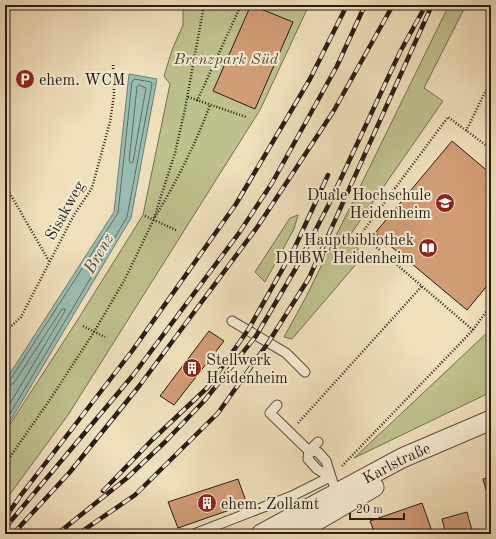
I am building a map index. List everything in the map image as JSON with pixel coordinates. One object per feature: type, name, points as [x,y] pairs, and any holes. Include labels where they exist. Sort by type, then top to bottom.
[{"type":"street","name":"Karlstraße","points":[[261,534],[337,491],[402,458],[491,420]]},
{"type":"street","name":"Karlstraße","points":[[294,534],[337,491],[406,471],[491,432]]},
{"type":"lane","points":[[232,321],[286,353],[305,372]]},
{"type":"lane","points":[[194,534],[292,496],[337,491],[326,461],[318,452],[309,451],[270,413],[277,405]]},
{"type":"lane","points":[[309,451],[318,442]]},
{"type":"path","points":[[153,221],[175,154],[188,97],[204,5]]},
{"type":"path","points":[[197,101],[241,5]]},
{"type":"path","name":"Sisakweg","points":[[5,332],[21,317],[74,215],[92,188],[110,122],[114,95],[113,63]]},
{"type":"path","points":[[466,131],[491,80]]},
{"type":"path","points":[[188,97],[246,117]]},
{"type":"path","points":[[5,464],[49,401],[94,332],[125,279],[153,221],[178,180],[199,136],[210,105]]},
{"type":"path","points":[[473,330],[361,234],[448,117],[491,149]]},
{"type":"path","points":[[5,185],[49,261]]},
{"type":"path","points":[[145,216],[153,221],[176,230]]},
{"type":"path","points":[[289,432],[422,286]]},
{"type":"path","points":[[337,491],[473,330],[491,305]]},
{"type":"path","points":[[83,326],[105,337]]},
{"type":"green space","name":"Brenzpark Süd","points":[[183,5],[309,5],[260,110],[68,415],[5,501],[5,432],[143,215],[170,84],[164,76],[172,50],[183,25]]},
{"type":"green space","points":[[449,5],[466,5],[424,88],[443,101],[348,238],[364,255],[292,339],[284,337],[306,297]]},
{"type":"green space","points":[[298,215],[294,229],[265,282],[255,272],[290,218]]},
{"type":"green space","points":[[491,329],[491,392],[354,458]]},
{"type":"water","name":"Brenz","points":[[129,74],[157,79],[131,218],[5,430],[5,381],[114,212]]},
{"type":"building","points":[[251,5],[293,22],[255,109],[213,91]]},
{"type":"building","name":"Duale Hochschule Heidenheim","points":[[452,141],[491,174],[491,281],[467,310],[375,233]]},
{"type":"building","name":"Stellwerk Heidenheim","points":[[209,331],[224,341],[174,405],[160,396]]},
{"type":"building","points":[[491,477],[491,508],[483,479]]},
{"type":"building","name":"ehem. Zollamt","points":[[238,479],[247,504],[178,528],[168,502]]},
{"type":"building","points":[[422,503],[433,534],[375,534],[370,521]]},
{"type":"building","points":[[467,512],[473,534],[446,534],[442,519]]},
{"type":"railway","points":[[5,518],[132,351],[236,204],[310,79],[347,5]]},
{"type":"railway","points":[[5,528],[134,374],[239,233],[272,183],[337,66],[365,5]]},
{"type":"railway","points":[[13,534],[70,472],[140,385],[258,226],[333,112],[393,5]]},
{"type":"railway","points":[[57,534],[127,478],[165,442],[205,400],[256,336],[296,268],[329,204],[400,52],[426,5]]},
{"type":"railway","points":[[78,534],[135,495],[218,413],[268,343],[309,278],[432,5]]},
{"type":"railway","points":[[103,491],[152,440],[208,387],[248,330],[295,247],[328,175]]},
{"type":"place","name":"ehem. WCM","points":[[25,79]]},
{"type":"place","name":"Duale Hochschule Heidenheim","points":[[445,203]]},
{"type":"place","name":"Hauptbibliothek DHBW Heidenheim","points":[[428,248]]},
{"type":"place","name":"Stellwerk Heidenheim","points":[[192,368]]},
{"type":"place","name":"ehem. Zollamt","points":[[207,503]]}]
